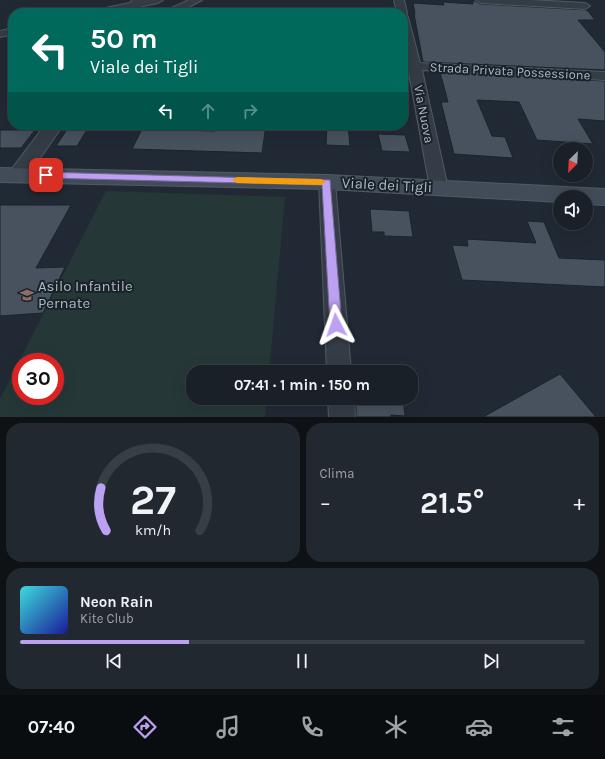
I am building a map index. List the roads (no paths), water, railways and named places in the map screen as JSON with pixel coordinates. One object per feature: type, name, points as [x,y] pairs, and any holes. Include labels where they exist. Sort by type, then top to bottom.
[{"type":"main road","name":"Viale dei Tigli","points":[[9,175],[326,182],[605,197]]},
{"type":"street","points":[[125,8],[158,0]]},
{"type":"street","points":[[180,8],[197,0]]},
{"type":"street","points":[[481,0],[585,6]]},
{"type":"street","name":"Via Nuova","points":[[408,37],[439,188]]},
{"type":"street","name":"Strada Privata Possessione","points":[[415,66],[605,76]]},
{"type":"street","points":[[9,175],[50,130]]},
{"type":"street","points":[[326,182],[339,365]]},
{"type":"street","points":[[341,405],[342,417]]},
{"type":"place","name":"Asilo Infantile Pernate","points":[[27,295]]}]
